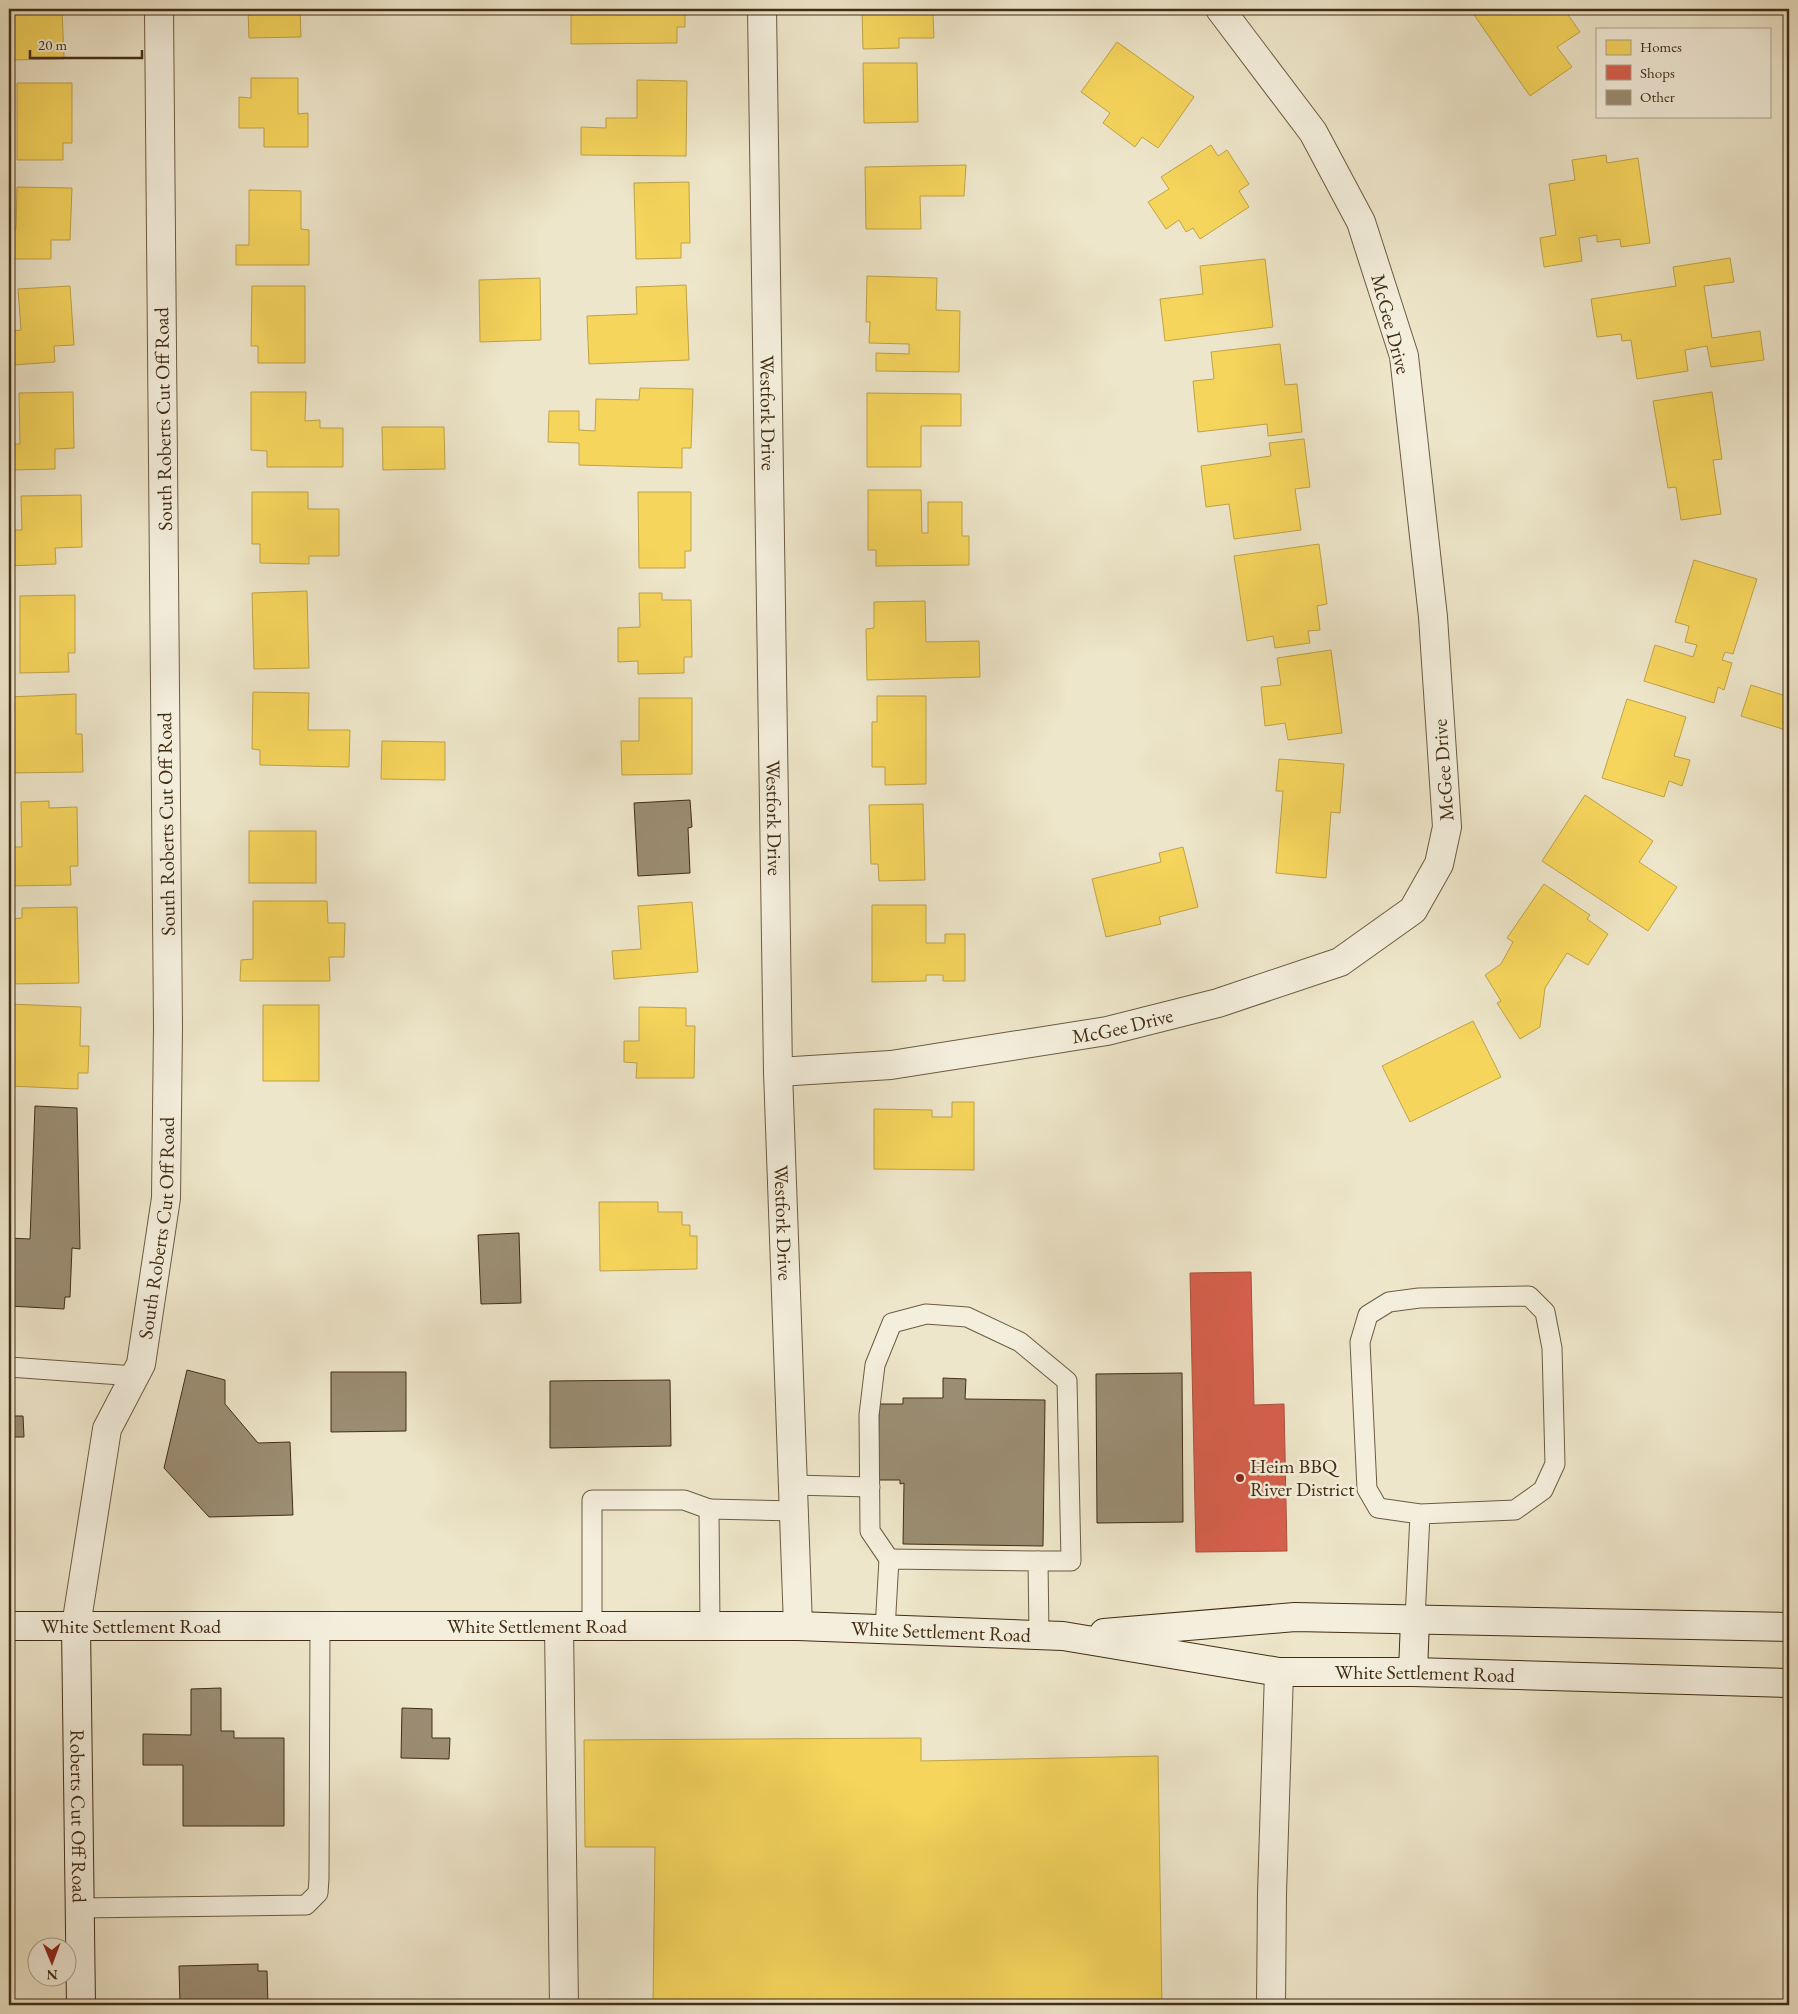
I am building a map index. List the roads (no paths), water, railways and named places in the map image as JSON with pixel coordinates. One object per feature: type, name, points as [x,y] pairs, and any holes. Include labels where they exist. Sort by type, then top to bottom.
[{"type":"street","name":"South Roberts Cut Off Road","points":[[76,1626],[107,1429],[141,1364],[166,1198],[168,1027],[159,9]]},
{"type":"street","name":"Westfork Drive","points":[[762,9],[778,1072],[798,1626]]},
{"type":"street","name":"McGee Drive","points":[[778,1072],[891,1065],[1078,1036],[1107,1031],[1218,1003],[1340,962],[1414,910],[1438,864],[1447,827],[1446,808],[1433,617],[1404,356],[1361,222],[1313,132],[1220,9]]},
{"type":"street","name":"White Settlement Road","points":[[9,1626],[798,1626],[1051,1636],[1295,1617],[1789,1627]]},
{"type":"street","points":[[1413,1672],[1415,1620]]},
{"type":"street","name":"Roberts Cut Off Road","points":[[76,1626],[82,2005]]},
{"type":"street","points":[[559,1626],[564,2005]]},
{"type":"street","name":"White Settlement Road","points":[[1051,1636],[1279,1672],[1413,1672],[1789,1684]]},
{"type":"street","points":[[1271,2005],[1272,1894],[1279,1672]]},
{"type":"lane","points":[[1528,1296],[1545,1312],[1552,1348],[1555,1464],[1543,1490],[1515,1510],[1420,1514],[1378,1508],[1367,1489],[1360,1342],[1368,1315],[1389,1302],[1419,1298],[1528,1296]]},
{"type":"lane","points":[[885,1630],[889,1559],[870,1531],[870,1415],[875,1364],[892,1323],[926,1314],[967,1317],[1020,1342],[1067,1381],[1071,1561],[889,1559]]},
{"type":"lane","points":[[9,1367],[135,1376]]},
{"type":"lane","points":[[592,1626],[592,1500],[684,1500],[709,1509],[870,1487]]},
{"type":"lane","points":[[709,1509],[710,1626]]},
{"type":"lane","points":[[1415,1620],[1420,1514]]},
{"type":"lane","points":[[1038,1561],[1051,1636]]},
{"type":"lane","points":[[80,1908],[306,1906],[318,1893],[320,1878],[320,1626]]},
{"type":"place","name":"Heim BBQ River District","points":[[1240,1478]]}]
